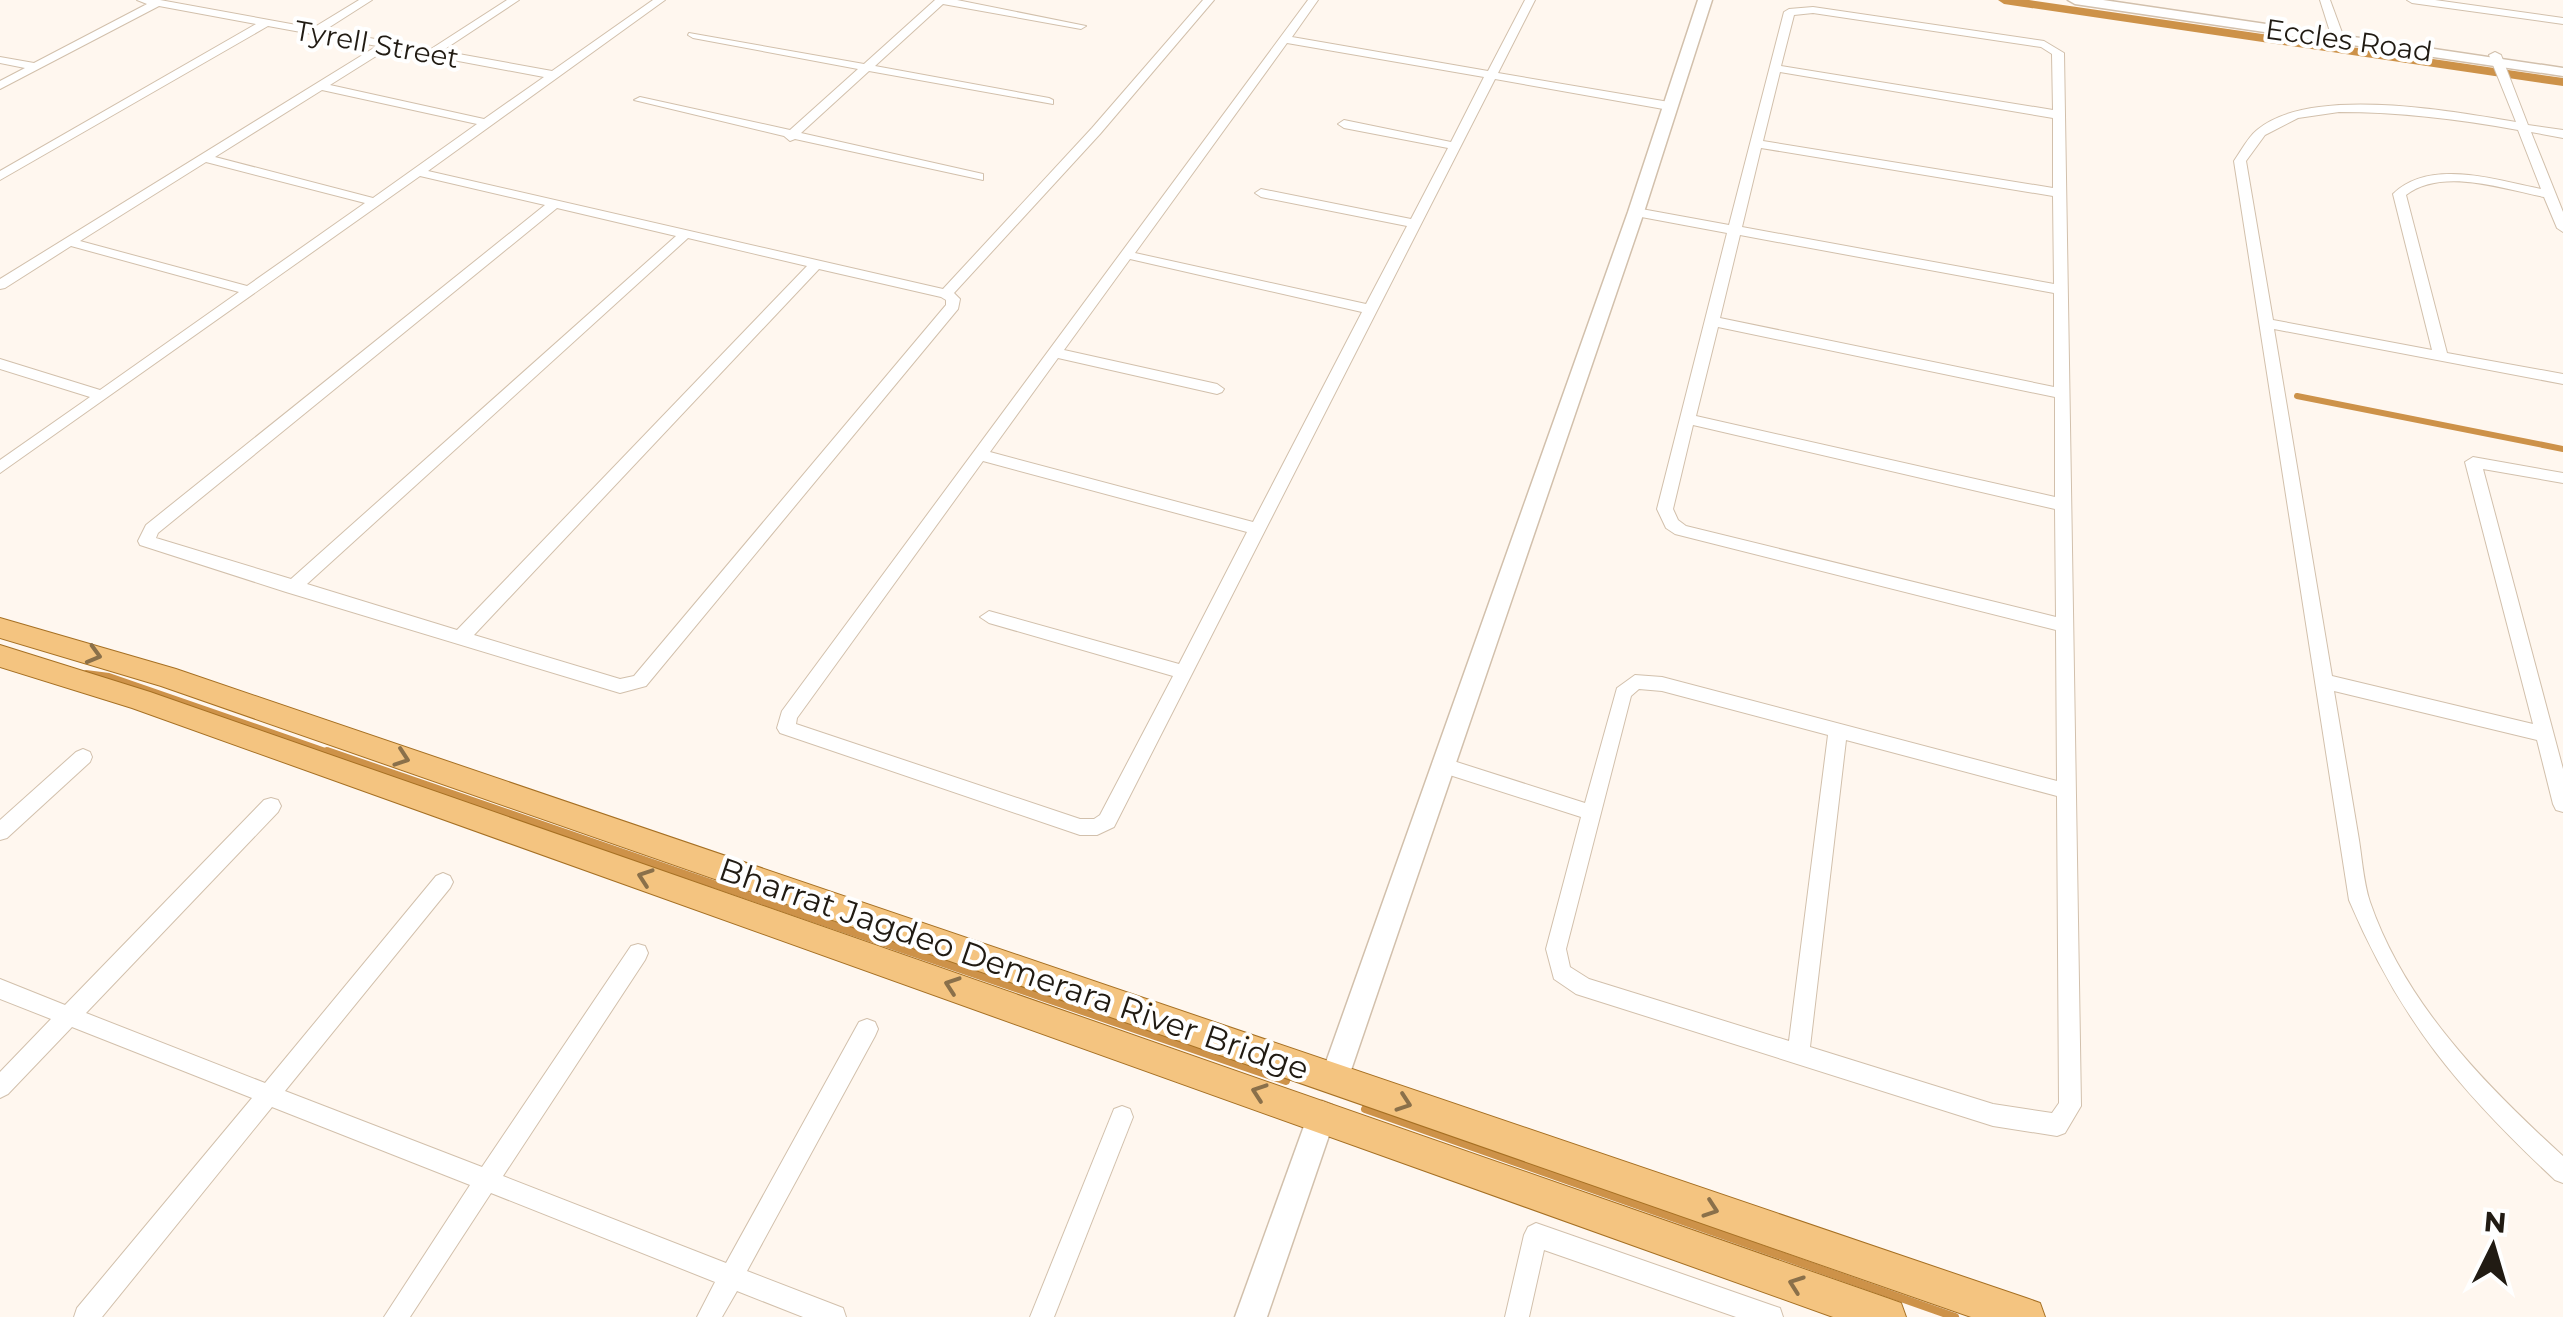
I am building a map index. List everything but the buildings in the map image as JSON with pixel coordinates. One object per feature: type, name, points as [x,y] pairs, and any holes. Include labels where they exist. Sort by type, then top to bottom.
[{"type":"main road","name":"Bharrat Jagdeo Demerara River Bridge","points":[[0,628],[204,690],[2026,1317]]},
{"type":"main road","name":"Bharrat Jagdeo Demerara River Bridge","points":[[0,656],[159,707],[1316,1130],[1887,1317]]},
{"type":"street","name":"Tyrell Street","points":[[142,0],[553,76]]},
{"type":"street","points":[[312,32],[367,0]]},
{"type":"street","points":[[431,54],[514,0]]},
{"type":"street","points":[[0,468],[660,0]]},
{"type":"street","points":[[790,136],[940,0],[1081,26]]},
{"type":"street","points":[[946,294],[1096,131],[1209,0]]},
{"type":"street","points":[[1313,0],[788,716],[786,728],[1080,827],[1097,827],[1107,820],[1530,0]]},
{"type":"street","points":[[1334,1079],[1636,212],[1705,0]]},
{"type":"street","name":"Eccles Road","points":[[2075,0],[2336,34]]},
{"type":"street","name":"Eccles Road","points":[[2117,0],[2563,68]]},
{"type":"street","points":[[2325,0],[2336,34]]},
{"type":"street","points":[[2412,0],[2563,21]]},
{"type":"street","points":[[0,86],[157,3]]},
{"type":"street","points":[[2065,626],[1681,530],[1672,524],[1665,509],[1789,12],[1799,10],[2044,44],[2058,54],[2062,290],[2065,626],[2067,791],[2070,1106],[2057,1125],[1992,1115],[1582,986],[1561,972],[1556,950],[1622,694],[1636,682],[1662,684],[2067,791]]},
{"type":"street","points":[[0,176],[266,23]]},
{"type":"street","points":[[693,34],[1049,102]]},
{"type":"street","points":[[1285,39],[1668,106]]},
{"type":"street","points":[[0,285],[385,46]]},
{"type":"street","points":[[2497,59],[2563,228]]},
{"type":"street","points":[[0,60],[36,67]]},
{"type":"street","points":[[1775,68],[2059,115]]},
{"type":"street","points":[[320,86],[486,123]]},
{"type":"street","points":[[640,100],[979,177]]},
{"type":"street","points":[[2563,134],[2394,106],[2356,106],[2307,112],[2274,124],[2244,150],[2240,160],[2350,859],[2376,944],[2433,1037],[2498,1113],[2563,1172]]},
{"type":"street","points":[[1344,124],[1454,146]]},
{"type":"street","points":[[1759,144],[2060,193]]},
{"type":"street","points":[[204,158],[376,202]]},
{"type":"street","points":[[417,172],[946,294],[953,299],[953,306],[640,681],[620,686],[146,541],[152,529],[554,204]]},
{"type":"street","points":[[2442,356],[2399,194],[2414,182],[2447,178],[2550,194]]},
{"type":"street","points":[[1262,193],[1414,223]]},
{"type":"street","points":[[1636,212],[2062,290]]},
{"type":"street","points":[[292,588],[685,234]]},
{"type":"street","points":[[70,242],[250,291]]},
{"type":"street","points":[[1128,255],[1368,308]]},
{"type":"street","points":[[460,638],[816,264]]},
{"type":"street","points":[[1711,321],[2063,394]]},
{"type":"street","points":[[2264,323],[2563,378]]},
{"type":"street","points":[[1056,352],[1217,390]]},
{"type":"street","points":[[0,364],[102,396]]},
{"type":"street","points":[[1687,419],[2064,505]]},
{"type":"street","points":[[980,455],[1256,529]]},
{"type":"street","points":[[2563,478],[2472,462],[2563,804]]},
{"type":"street","points":[[989,617],[1183,672]]},
{"type":"street","points":[[2323,681],[2544,734]]},
{"type":"street","points":[[1798,1054],[1838,730]]},
{"type":"street","points":[[0,832],[83,757]]},
{"type":"street","points":[[1441,766],[1592,813]]},
{"type":"street","points":[[0,1087],[271,806]]},
{"type":"street","points":[[86,1317],[443,882]]},
{"type":"street","points":[[396,1317],[638,953]]},
{"type":"street","points":[[0,989],[834,1317]]},
{"type":"street","points":[[709,1317],[867,1030]]},
{"type":"street","points":[[1042,1317],[1122,1117]]},
{"type":"street","points":[[1251,1317],[1316,1130]]},
{"type":"street","points":[[1516,1317],[1536,1235],[1772,1317]]},
{"type":"waterway","points":[[2004,0],[2563,82]]},
{"type":"waterway","points":[[2297,396],[2563,449]]},
{"type":"waterway","points":[[86,673],[109,676],[334,754]]},
{"type":"waterway","points":[[327,751],[1286,1081]]},
{"type":"waterway","points":[[1365,1109],[1955,1317]]}]
